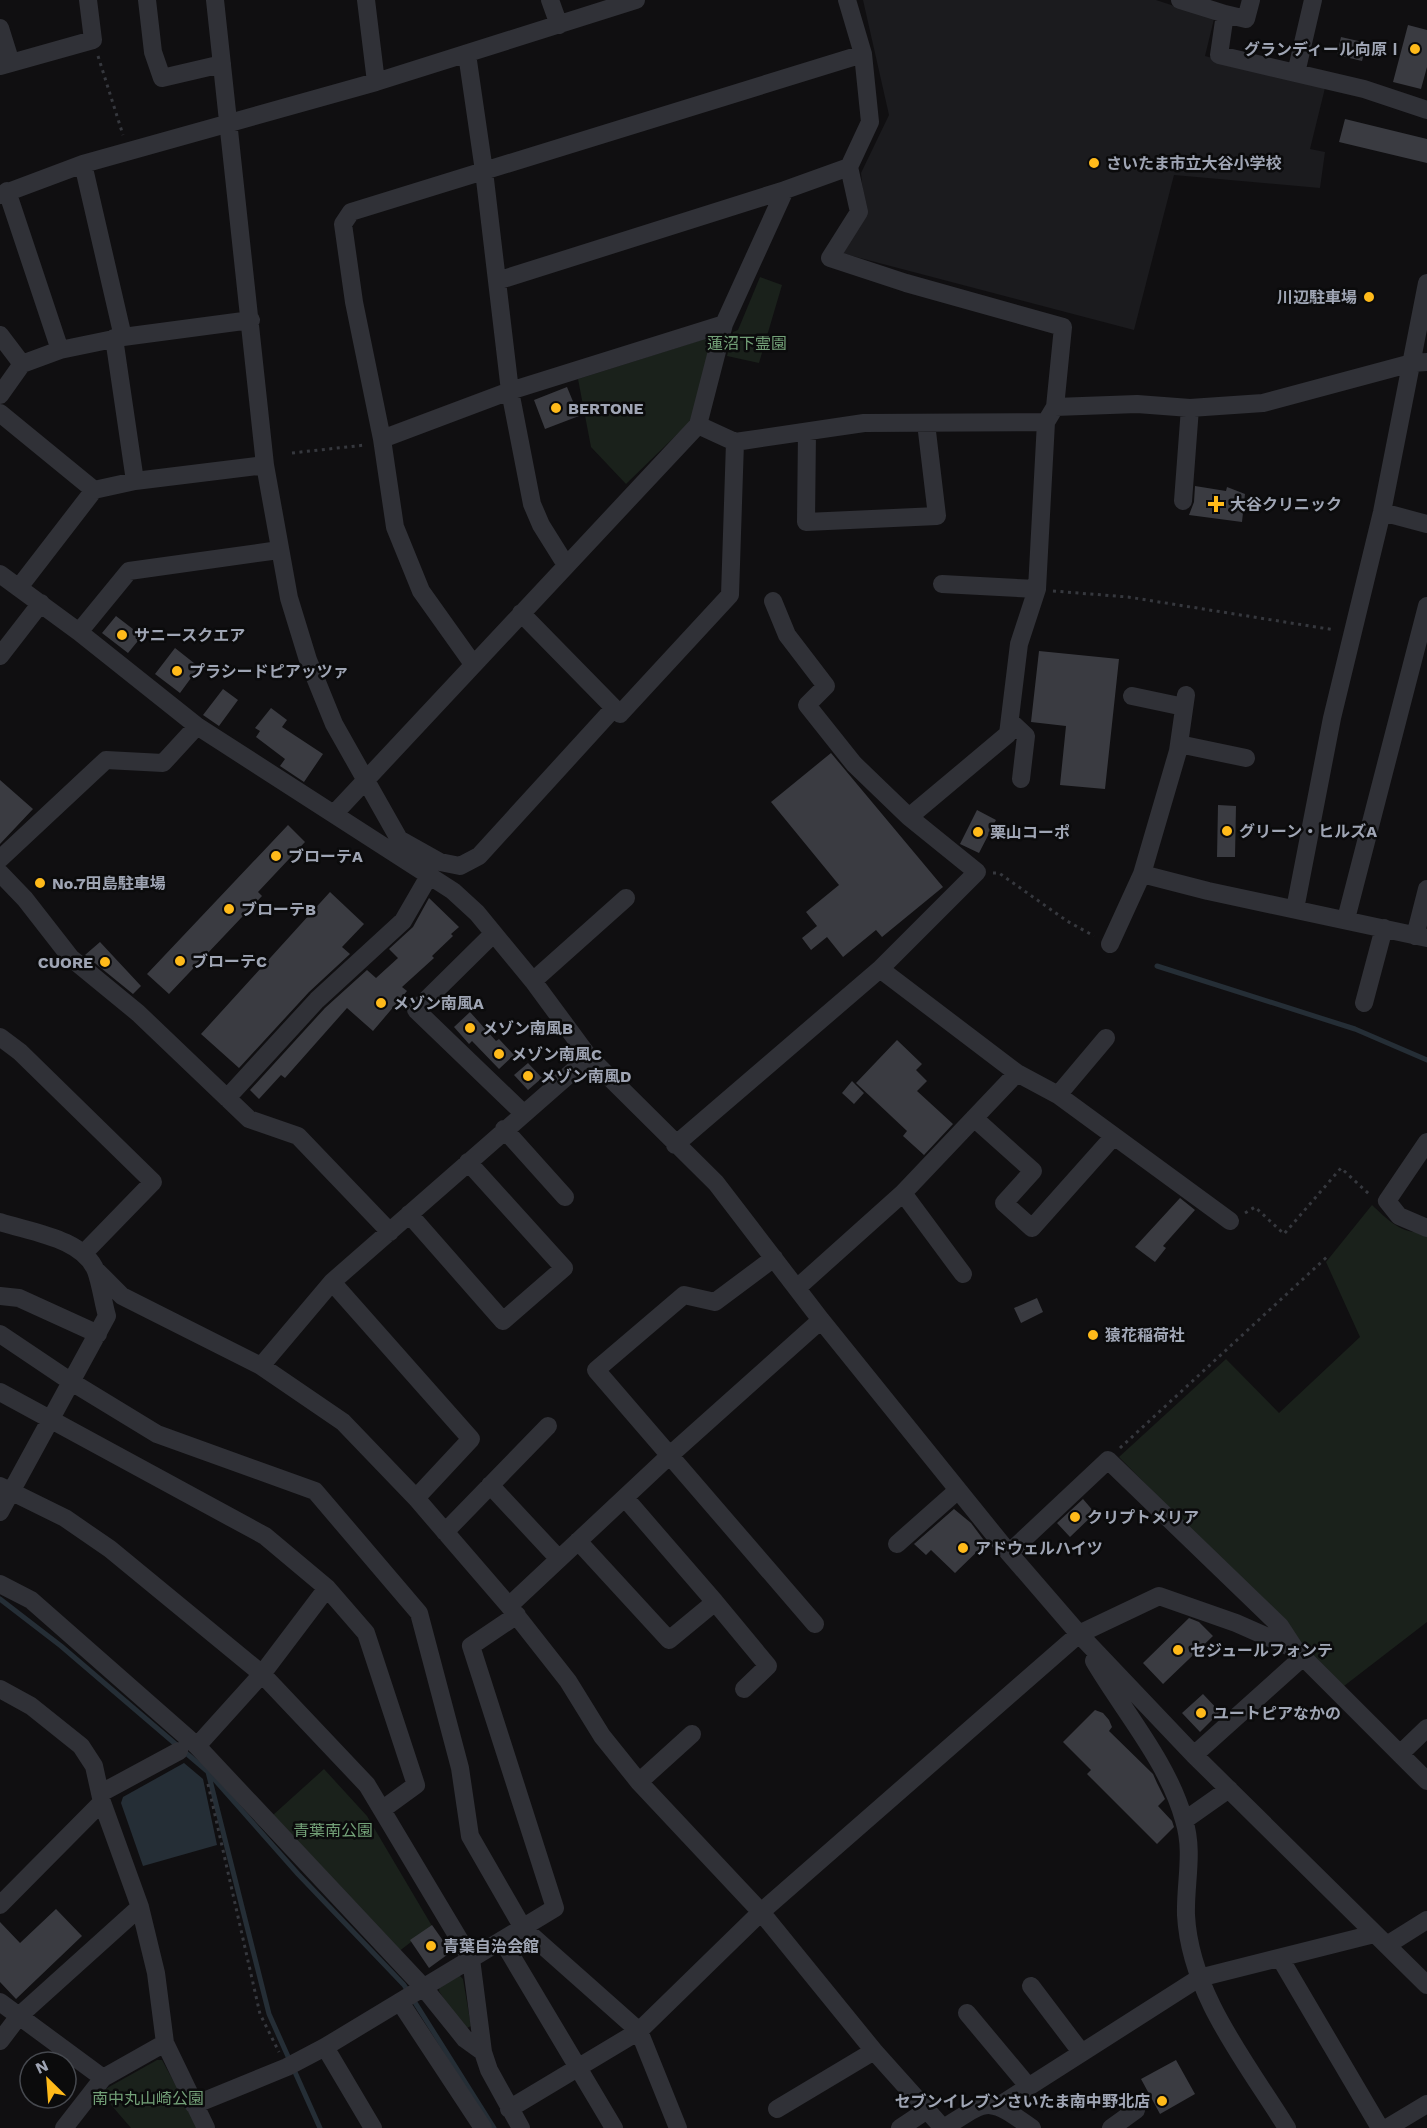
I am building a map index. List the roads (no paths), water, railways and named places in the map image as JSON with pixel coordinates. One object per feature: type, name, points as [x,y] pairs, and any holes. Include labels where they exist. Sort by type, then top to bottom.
[{"type":"street","points":[[0,28],[5,64],[93,40],[88,0]]},
{"type":"street","points":[[147,0],[153,52],[162,78],[222,64]]},
{"type":"street","points":[[215,0],[266,465],[279,550],[289,598],[308,660],[334,724],[365,780],[399,839],[440,862],[460,866],[479,856],[614,708]]},
{"type":"street","points":[[366,0],[376,82]]},
{"type":"street","points":[[550,0],[559,25]]},
{"type":"street","points":[[60,350],[4,193],[83,164],[376,82],[636,0]]},
{"type":"street","points":[[847,0],[863,54],[870,122],[849,166],[859,212],[830,258],[906,283],[1063,327],[1051,415],[1037,589],[1019,644],[1008,734],[909,817]]},
{"type":"street","points":[[1180,0],[1246,19],[1251,0]]},
{"type":"street","points":[[1296,73],[1313,0]]},
{"type":"street","points":[[1225,14],[1219,55],[1364,89],[1427,110]]},
{"type":"street","points":[[467,54],[484,171],[510,391],[532,504],[541,525],[566,565]]},
{"type":"street","points":[[473,664],[422,591],[395,527],[382,441],[354,302],[343,224],[351,212],[863,54]]},
{"type":"street","points":[[83,164],[118,337],[135,481]]},
{"type":"street","points":[[497,281],[785,190],[849,166]]},
{"type":"street","points":[[334,814],[698,424],[724,324],[785,190]]},
{"type":"street","points":[[1295,909],[1332,718],[1419,363],[1427,283]]},
{"type":"street","points":[[0,395],[22,364],[60,350],[118,337],[251,320]]},
{"type":"street","points":[[382,441],[510,391],[724,324]]},
{"type":"street","points":[[0,335],[22,364]]},
{"type":"street","points":[[698,424],[735,442],[864,423],[926,423],[1051,415],[1137,404],[1190,408],[1263,403],[1419,363]]},
{"type":"street","points":[[1183,501],[1190,408]]},
{"type":"street","points":[[0,413],[94,490]]},
{"type":"street","points":[[807,432],[806,522],[936,516],[926,423]]},
{"type":"street","points":[[521,613],[620,714],[730,595],[735,442]]},
{"type":"street","points":[[20,586],[94,490],[135,481],[266,465]]},
{"type":"street","points":[[1382,512],[1427,524]]},
{"type":"street","points":[[79,632],[129,571],[279,550]]},
{"type":"street","points":[[0,574],[20,586],[197,726],[453,891],[477,913],[533,981],[589,1057],[716,1183],[821,1320],[1009,1553],[1079,1634],[1194,1755],[1427,1985]]},
{"type":"street","points":[[942,584],[1037,589]]},
{"type":"street","points":[[675,1144],[880,969],[976,872],[909,817],[854,764],[807,705],[826,686],[787,635],[773,601]]},
{"type":"street","points":[[0,656],[41,603]]},
{"type":"street","points":[[1346,919],[1427,606]]},
{"type":"street","points":[[1110,944],[1142,874],[1179,744],[1185,701],[1132,696]]},
{"type":"street","points":[[1010,721],[1026,736],[1021,779]]},
{"type":"street","points":[[0,859],[106,760],[163,763],[197,726]]},
{"type":"street","points":[[1179,744],[1246,758]]},
{"type":"street","points":[[0,873],[25,898],[71,958],[138,1013],[249,1119],[298,1136],[390,1232]]},
{"type":"street","points":[[1142,874],[1421,937],[1427,889]]},
{"type":"street","points":[[227,1098],[316,1000],[403,921],[429,876]]},
{"type":"street","points":[[533,981],[626,898]]},
{"type":"street","points":[[1364,1003],[1384,928]]},
{"type":"street","points":[[494,934],[416,1010],[523,1113]]},
{"type":"street","points":[[880,969],[1017,1073],[1058,1095],[1230,1221]]},
{"type":"street","points":[[0,1037],[20,1052],[153,1182],[84,1253]]},
{"type":"street","points":[[1058,1095],[1106,1038]]},
{"type":"street","points":[[261,1366],[332,1282],[504,1129],[589,1057]]},
{"type":"street","points":[[797,1288],[903,1193],[1017,1073]]},
{"type":"street","points":[[974,1118],[1033,1171],[1004,1203],[1032,1228],[1114,1136]]},
{"type":"street","points":[[504,1129],[565,1197]]},
{"type":"street","points":[[1427,1142],[1387,1201],[1399,1216],[1427,1228]]},
{"type":"street","points":[[409,1214],[503,1321],[564,1268],[468,1162]]},
{"type":"street","points":[[903,1193],[963,1274]]},
{"type":"street","points":[[0,1222],[68,1244],[84,1253],[96,1270],[122,1296],[261,1366],[343,1422],[416,1498],[513,1610],[568,1681],[602,1736],[639,1782],[761,1912],[874,2051],[943,2128],[979,2105],[1000,2105],[1199,1978],[1280,1958],[1380,1940],[1427,1920]]},
{"type":"street","points":[[774,1258],[715,1302],[684,1295],[596,1370],[815,1624]]},
{"type":"street","points":[[0,1512],[6,1489],[51,1420],[107,1316],[96,1270]]},
{"type":"street","points":[[332,1282],[471,1439],[416,1498]]},
{"type":"street","points":[[0,1296],[19,1298],[99,1334]]},
{"type":"street","points":[[194,2105],[287,2067],[325,2047],[555,1908],[471,1646],[513,1610],[559,1559],[669,1456],[821,1320]]},
{"type":"street","points":[[0,1334],[70,1381],[157,1434],[315,1491],[419,1612],[460,1768],[470,1836],[523,1928],[639,2031],[678,2128]]},
{"type":"street","points":[[0,1392],[265,1536],[327,1588],[366,1633],[416,1785],[383,1809]]},
{"type":"street","points":[[445,1532],[548,1426]]},
{"type":"street","points":[[1009,1553],[1107,1460],[1280,1626],[1299,1653],[1427,1781]]},
{"type":"street","points":[[490,1485],[559,1559]]},
{"type":"street","points":[[6,1489],[64,1518],[110,1549],[262,1674],[367,1785],[471,1959],[483,2052],[489,2070],[521,2128]]},
{"type":"street","points":[[897,1544],[958,1490]]},
{"type":"street","points":[[625,1498],[768,1666],[744,1689]]},
{"type":"street","points":[[578,1541],[669,1640],[715,1602]]},
{"type":"street","points":[[0,1584],[31,1600],[197,1746],[412,1995],[483,2052]]},
{"type":"street","points":[[197,1746],[262,1674],[327,1588]]},
{"type":"street","points":[[509,2109],[578,2070],[639,2031],[761,1912],[1079,1634],[1159,1596],[1236,1623],[1299,1653]]},
{"type":"street","points":[[1079,1634],[1166,1778],[1185,1820],[1190,1868],[1186,1916],[1199,1978],[1215,2013],[1287,2128]]},
{"type":"street","points":[[1194,1755],[1299,1653]]},
{"type":"street","points":[[0,1689],[31,1706],[81,1746],[94,1766],[101,1798],[140,1907],[156,1973],[165,2043],[206,2128]]},
{"type":"street","points":[[1400,1754],[1427,1728]]},
{"type":"street","points":[[639,1782],[692,1734]]},
{"type":"street","points":[[0,1905],[101,1798],[179,1751]]},
{"type":"street","points":[[1185,1820],[1229,1789]]},
{"type":"street","points":[[0,2041],[18,2016],[140,1907]]},
{"type":"street","points":[[502,1940],[614,2128]]},
{"type":"street","points":[[1280,1958],[1380,2128]]},
{"type":"street","points":[[1031,1986],[1081,2052]]},
{"type":"street","points":[[412,1995],[483,2128]]},
{"type":"street","points":[[0,2002],[103,2078]]},
{"type":"street","points":[[967,2013],[1028,2086]]},
{"type":"street","points":[[64,2128],[103,2078],[165,2043]]},
{"type":"street","points":[[325,2047],[373,2128]]},
{"type":"street","points":[[777,2109],[874,2051]]},
{"type":"street","points":[[1387,2128],[1427,2104]]},
{"type":"street","points":[[1000,2105],[1032,2128]]},
{"type":"street","points":[[900,2128],[927,2110]]},
{"type":"street","points":[[1111,2128],[1136,2110]]},
{"type":"waterway","points":[[1157,966],[1355,1029],[1427,1060]]},
{"type":"waterway","points":[[0,1599],[61,1646],[207,1771],[298,1874],[404,1985],[494,2128]]},
{"type":"waterway","points":[[208,1772],[269,2014],[320,2128]]},
{"type":"place","name":"グランディール向原Ⅰ","points":[[1415,49]]},
{"type":"place","name":"さいたま市立大谷小学校","points":[[1094,163]]},
{"type":"place","name":"川辺駐車場","points":[[1369,297]]},
{"type":"place","name":"BERTONE","points":[[556,408]]},
{"type":"place","name":"大谷クリニック","points":[[1216,504]]},
{"type":"place","name":"サニースクエア","points":[[122,635]]},
{"type":"place","name":"プラシードピアッツァ","points":[[177,671]]},
{"type":"place","name":"グリーン・ヒルズA","points":[[1227,831]]},
{"type":"place","name":"栗山コーポ","points":[[978,832]]},
{"type":"place","name":"ブローテA","points":[[276,856]]},
{"type":"place","name":"No.7田島駐車場","points":[[40,883]]},
{"type":"place","name":"ブローテB","points":[[229,909]]},
{"type":"place","name":"ブローテC","points":[[180,961]]},
{"type":"place","name":"CUORE","points":[[105,962]]},
{"type":"place","name":"メゾン南風A","points":[[381,1003]]},
{"type":"place","name":"メゾン南風B","points":[[470,1028]]},
{"type":"place","name":"メゾン南風C","points":[[499,1054]]},
{"type":"place","name":"メゾン南風D","points":[[528,1076]]},
{"type":"place","name":"猿花稲荷社","points":[[1093,1335]]},
{"type":"place","name":"クリプトメリア","points":[[1075,1517]]},
{"type":"place","name":"アドウェルハイツ","points":[[963,1548]]},
{"type":"place","name":"セジュールフォンテ","points":[[1178,1650]]},
{"type":"place","name":"ユートピアなかの","points":[[1201,1713]]},
{"type":"place","name":"青葉自治会館","points":[[431,1946]]},
{"type":"place","name":"セブンイレブンさいたま南中野北店","points":[[1162,2101]]},
{"type":"park label","name":"蓮沼下霊園","points":[[747,343]]},
{"type":"park label","name":"青葉南公園","points":[[333,1830]]},
{"type":"park label","name":"南中丸山崎公園","points":[[148,2098]]}]
